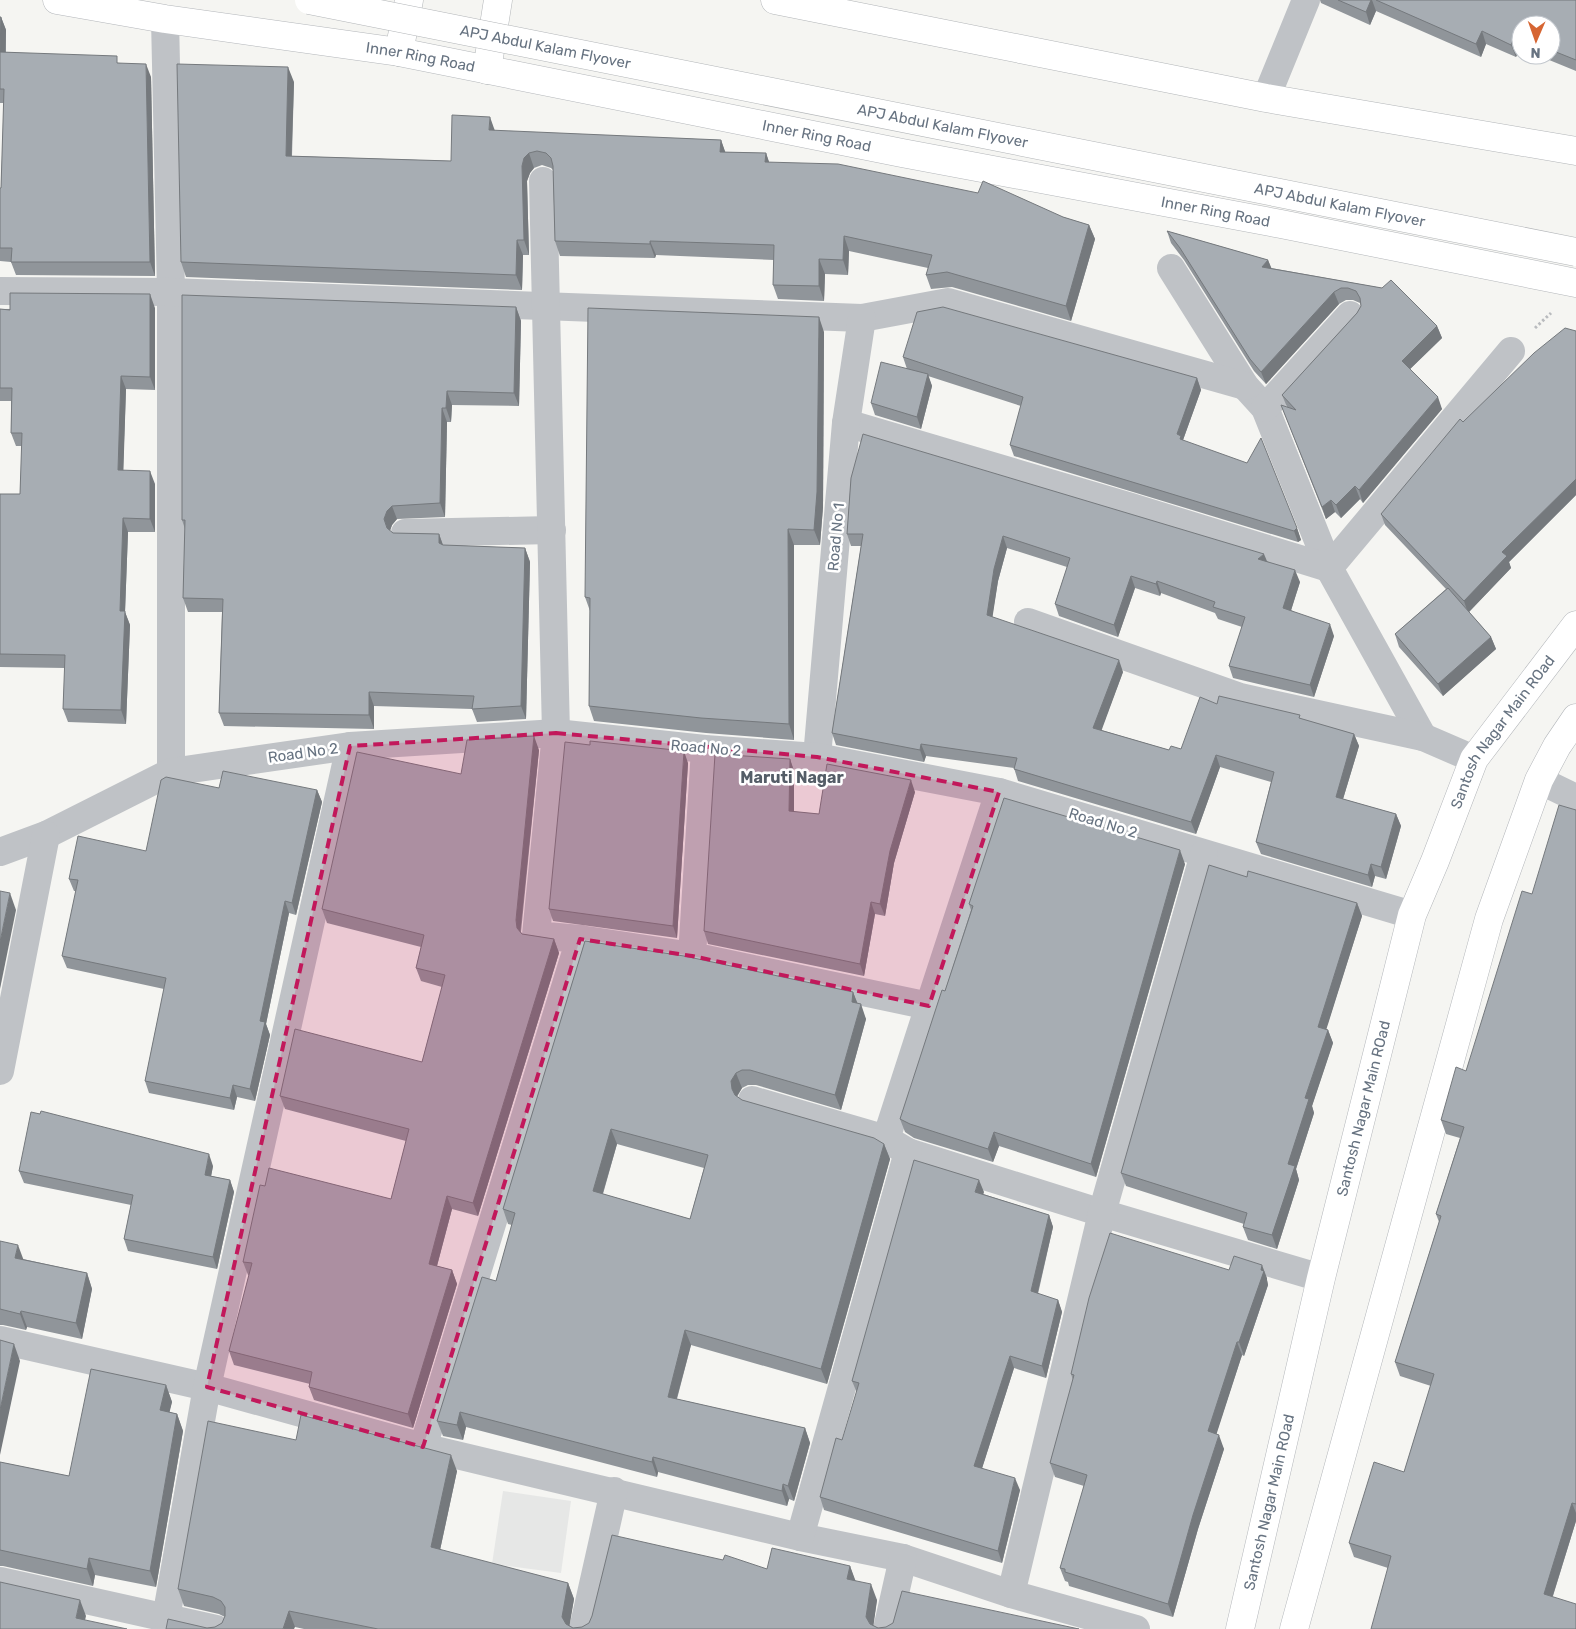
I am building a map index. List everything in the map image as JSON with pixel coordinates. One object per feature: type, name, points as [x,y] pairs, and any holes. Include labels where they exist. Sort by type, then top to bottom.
[{"type":"main road","name":"Inner Ring Road","points":[[57,0],[165,19],[399,52],[1576,283]]},
{"type":"main road","name":"APJ Abdul Kalam Flyover","points":[[309,0],[1538,246],[1576,252]]},
{"type":"main road","points":[[399,52],[408,0]]},
{"type":"main road","points":[[487,70],[498,0]]},
{"type":"main road","points":[[775,0],[1266,98],[1576,151]]},
{"type":"main road","name":"Santosh Nagar Main ROad","points":[[1240,1629],[1321,1278],[1412,915],[1474,759],[1576,625]]},
{"type":"main road","points":[[1294,1629],[1489,919],[1539,780],[1557,746],[1576,718]]},
{"type":"street","points":[[1266,98],[1306,0]]},
{"type":"street","points":[[165,19],[171,292],[171,772]]},
{"type":"street","points":[[543,181],[556,733],[536,935],[580,939],[692,956],[929,1006]]},
{"type":"street","points":[[1171,268],[1245,386],[1265,408],[1328,568],[1423,737]]},
{"type":"street","points":[[0,291],[171,292],[862,318],[948,302],[1245,386]]},
{"type":"street","points":[[1265,408],[1350,315]]},
{"type":"street","name":"Road No 1","points":[[817,757],[846,423],[862,318]]},
{"type":"street","points":[[1328,568],[1511,351]]},
{"type":"street","points":[[846,423],[1122,504],[1328,568]]},
{"type":"street","points":[[405,533],[552,530]]},
{"type":"street","points":[[1028,622],[1240,697],[1423,737],[1474,759]]},
{"type":"street","name":"Road No 2","points":[[0,852],[46,835],[171,772],[350,746],[556,733],[705,749],[817,757],[999,792],[1412,915]]},
{"type":"street","points":[[166,1618],[207,1387],[350,746]]},
{"type":"street","points":[[692,956],[705,749]]},
{"type":"street","points":[[1539,780],[1576,798]]},
{"type":"street","points":[[886,1139],[999,792]]},
{"type":"street","points":[[0,1071],[46,835]]},
{"type":"street","points":[[1011,1594],[1102,1213],[1204,854]]},
{"type":"street","points":[[423,1447],[580,939]]},
{"type":"street","points":[[752,1100],[886,1139],[908,1152],[1102,1213],[1321,1278]]},
{"type":"street","points":[[800,1537],[908,1152]]},
{"type":"street","points":[[0,1340],[207,1387],[423,1447],[614,1491],[800,1537],[903,1558],[1011,1594],[1136,1629]]},
{"type":"street","points":[[583,1629],[614,1491]]},
{"type":"street","points":[[887,1629],[903,1558]]},
{"type":"street","points":[[0,1582],[216,1629]]},
{"type":"path","points":[[1511,351],[1554,310]]},
{"type":"highlighted area","points":[[556,733],[817,757],[999,792],[929,1006],[692,956],[580,939],[423,1447],[207,1387],[350,746]]},
{"type":"shaded area","points":[[503,1491],[571,1501],[561,1573],[492,1564]]},
{"type":"building","points":[[1338,0],[1371,0],[1366,12]]},
{"type":"building","points":[[1376,0],[1576,0],[1576,60],[1561,54],[1561,15],[1511,15],[1511,45],[1482,31],[1476,44]]},
{"type":"building","points":[[0,17],[1,17],[0,52]]},
{"type":"building","points":[[0,52],[117,56],[117,63],[146,64],[150,262],[11,262],[12,248],[0,248],[0,188],[4,89],[0,89]]},
{"type":"building","points":[[177,64],[288,67],[286,156],[451,161],[452,115],[490,117],[489,130],[721,140],[720,152],[766,153],[765,162],[838,164],[978,193],[983,181],[1063,217],[1089,225],[1066,306],[947,272],[926,275],[932,255],[844,236],[843,260],[819,259],[819,286],[773,285],[774,245],[650,241],[650,244],[555,241],[553,166],[551,158],[546,153],[537,151],[529,153],[524,158],[522,166],[524,240],[517,240],[516,275],[181,262]]},
{"type":"building","points":[[1167,231],[1268,260],[1262,267],[1382,288],[1391,280],[1437,326],[1402,361],[1438,397],[1359,490],[1355,486],[1336,505],[1331,500],[1322,507],[1281,405],[1296,410],[1282,395],[1357,313],[1361,306],[1360,298],[1356,291],[1341,288],[1334,292],[1261,372],[1250,359],[1180,248]]},
{"type":"building","points":[[10,293],[150,294],[150,377],[121,376],[118,470],[150,471],[150,519],[123,518],[120,611],[125,611],[121,710],[63,709],[65,655],[0,654],[0,494],[20,494],[22,433],[11,433],[12,388],[0,388],[0,309],[10,310]]},
{"type":"building","points":[[182,295],[516,307],[514,393],[447,391],[446,408],[442,408],[440,503],[392,506],[387,511],[384,519],[387,528],[393,533],[439,534],[439,543],[443,545],[525,548],[521,706],[472,709],[474,696],[369,692],[369,715],[219,713],[223,599],[183,598],[185,520],[182,520]]},
{"type":"building","points":[[943,307],[1197,378],[1177,434],[1181,436],[1180,439],[1247,463],[1261,438],[1297,528],[1294,531],[1010,445],[1023,397],[903,357],[917,312]]},
{"type":"building","points":[[588,308],[819,317],[817,492],[814,530],[788,529],[789,724],[701,718],[589,706],[590,598],[585,597]]},
{"type":"building","points":[[1565,328],[1576,331],[1576,479],[1502,552],[1507,556],[1464,601],[1381,514],[1460,419],[1463,422],[1534,353]]},
{"type":"building","points":[[881,362],[928,374],[917,417],[871,403]]},
{"type":"building","points":[[863,434],[1264,554],[1258,559],[1295,570],[1283,608],[1330,624],[1310,685],[1229,666],[1245,617],[1213,607],[1215,602],[1157,581],[1156,584],[1131,576],[1114,625],[1055,604],[1070,558],[1003,536],[994,569],[987,615],[1119,660],[1093,728],[1169,750],[1171,746],[1181,749],[1200,697],[1217,704],[1219,696],[1300,715],[1299,718],[1354,734],[1336,797],[1396,814],[1381,867],[1371,864],[1368,875],[1256,842],[1274,772],[1216,755],[1191,822],[1014,769],[1017,758],[921,744],[920,750],[832,733],[863,534],[847,534],[851,478]]},
{"type":"building","points":[[1448,588],[1491,637],[1438,684],[1395,634]]},
{"type":"building","points":[[534,736],[516,920],[517,928],[522,934],[554,939],[473,1203],[447,1196],[429,1264],[452,1270],[408,1414],[309,1387],[312,1372],[229,1351],[252,1263],[243,1262],[260,1185],[265,1186],[269,1168],[391,1199],[409,1129],[280,1096],[295,1029],[422,1062],[445,975],[416,968],[424,935],[322,909],[357,752],[461,774],[467,740]]},
{"type":"building","points":[[590,741],[684,751],[673,926],[549,909],[565,742],[590,745]]},
{"type":"building","points":[[715,754],[790,759],[789,811],[819,814],[827,764],[911,780],[890,851],[880,904],[871,902],[860,964],[704,931]]},
{"type":"building","points":[[223,771],[317,790],[292,903],[285,901],[260,1021],[265,1022],[250,1089],[233,1085],[230,1098],[145,1081],[166,978],[62,956],[78,880],[69,879],[78,836],[146,851],[161,780],[166,777],[219,788]]},
{"type":"building","points":[[1004,798],[1180,850],[1091,1164],[994,1132],[988,1149],[910,1124],[900,1119],[942,990],[945,991],[973,906],[969,904]]},
{"type":"building","points":[[1559,805],[1576,810],[1576,1504],[1572,1503],[1544,1594],[1576,1604],[1576,1629],[1371,1629],[1391,1556],[1349,1543],[1374,1462],[1404,1472],[1434,1374],[1395,1362],[1441,1216],[1436,1214],[1464,1127],[1441,1120],[1456,1067],[1466,1071],[1522,891],[1532,894]]},
{"type":"building","points":[[1209,865],[1247,877],[1248,871],[1357,903],[1318,1027],[1328,1030],[1305,1098],[1309,1099],[1288,1164],[1295,1166],[1272,1235],[1243,1227],[1247,1213],[1121,1173]]},
{"type":"building","points":[[0,891],[10,893],[0,942]]},
{"type":"building","points":[[585,941],[684,956],[853,992],[852,1002],[861,1004],[835,1095],[750,1070],[742,1070],[736,1073],[731,1081],[735,1095],[742,1100],[874,1138],[884,1144],[821,1369],[685,1330],[668,1397],[805,1428],[788,1486],[783,1484],[782,1491],[653,1457],[652,1462],[460,1412],[457,1425],[437,1421],[482,1277],[496,1281],[515,1213],[503,1209]],"holes":[[[611,1129],[708,1155],[690,1219],[593,1191]]]},
{"type":"building","points":[[41,1111],[209,1154],[205,1175],[230,1180],[213,1257],[124,1239],[133,1195],[19,1171],[31,1112],[40,1114]]},
{"type":"building","points":[[914,1160],[979,1180],[975,1192],[1049,1215],[1031,1291],[1058,1300],[1042,1366],[1010,1356],[974,1466],[1015,1478],[998,1551],[820,1497],[836,1438],[842,1440],[859,1383],[852,1381]]},
{"type":"building","points":[[1110,1233],[1229,1270],[1234,1256],[1262,1265],[1261,1270],[1264,1271],[1239,1342],[1237,1342],[1208,1431],[1219,1435],[1193,1515],[1168,1604],[1065,1572],[1065,1569],[1060,1568],[1087,1475],[1050,1463],[1074,1375],[1071,1374],[1089,1298]]},
{"type":"building","points":[[0,1241],[18,1245],[15,1258],[87,1273],[76,1323],[21,1311],[20,1314],[0,1309]]},
{"type":"building","points":[[0,1340],[14,1344],[0,1410]]},
{"type":"building","points":[[91,1369],[166,1385],[160,1410],[177,1414],[150,1571],[89,1558],[87,1569],[0,1550],[0,1462],[69,1476]]},
{"type":"building","points":[[301,1415],[451,1455],[431,1547],[568,1583],[562,1617],[566,1624],[573,1628],[582,1627],[589,1623],[592,1616],[612,1535],[723,1560],[725,1555],[767,1569],[772,1548],[850,1566],[847,1579],[871,1584],[866,1617],[870,1624],[878,1628],[886,1627],[893,1623],[902,1591],[1079,1629],[378,1629],[289,1611],[283,1629],[166,1629],[168,1619],[207,1628],[215,1627],[222,1623],[225,1616],[225,1607],[221,1601],[213,1597],[178,1589],[208,1421],[296,1440]]},
{"type":"building","points":[[0,1582],[80,1600],[76,1618],[127,1629],[0,1629]]},
{"type":"district","name":"Maruti Nagar","points":[[792,777]]}]
